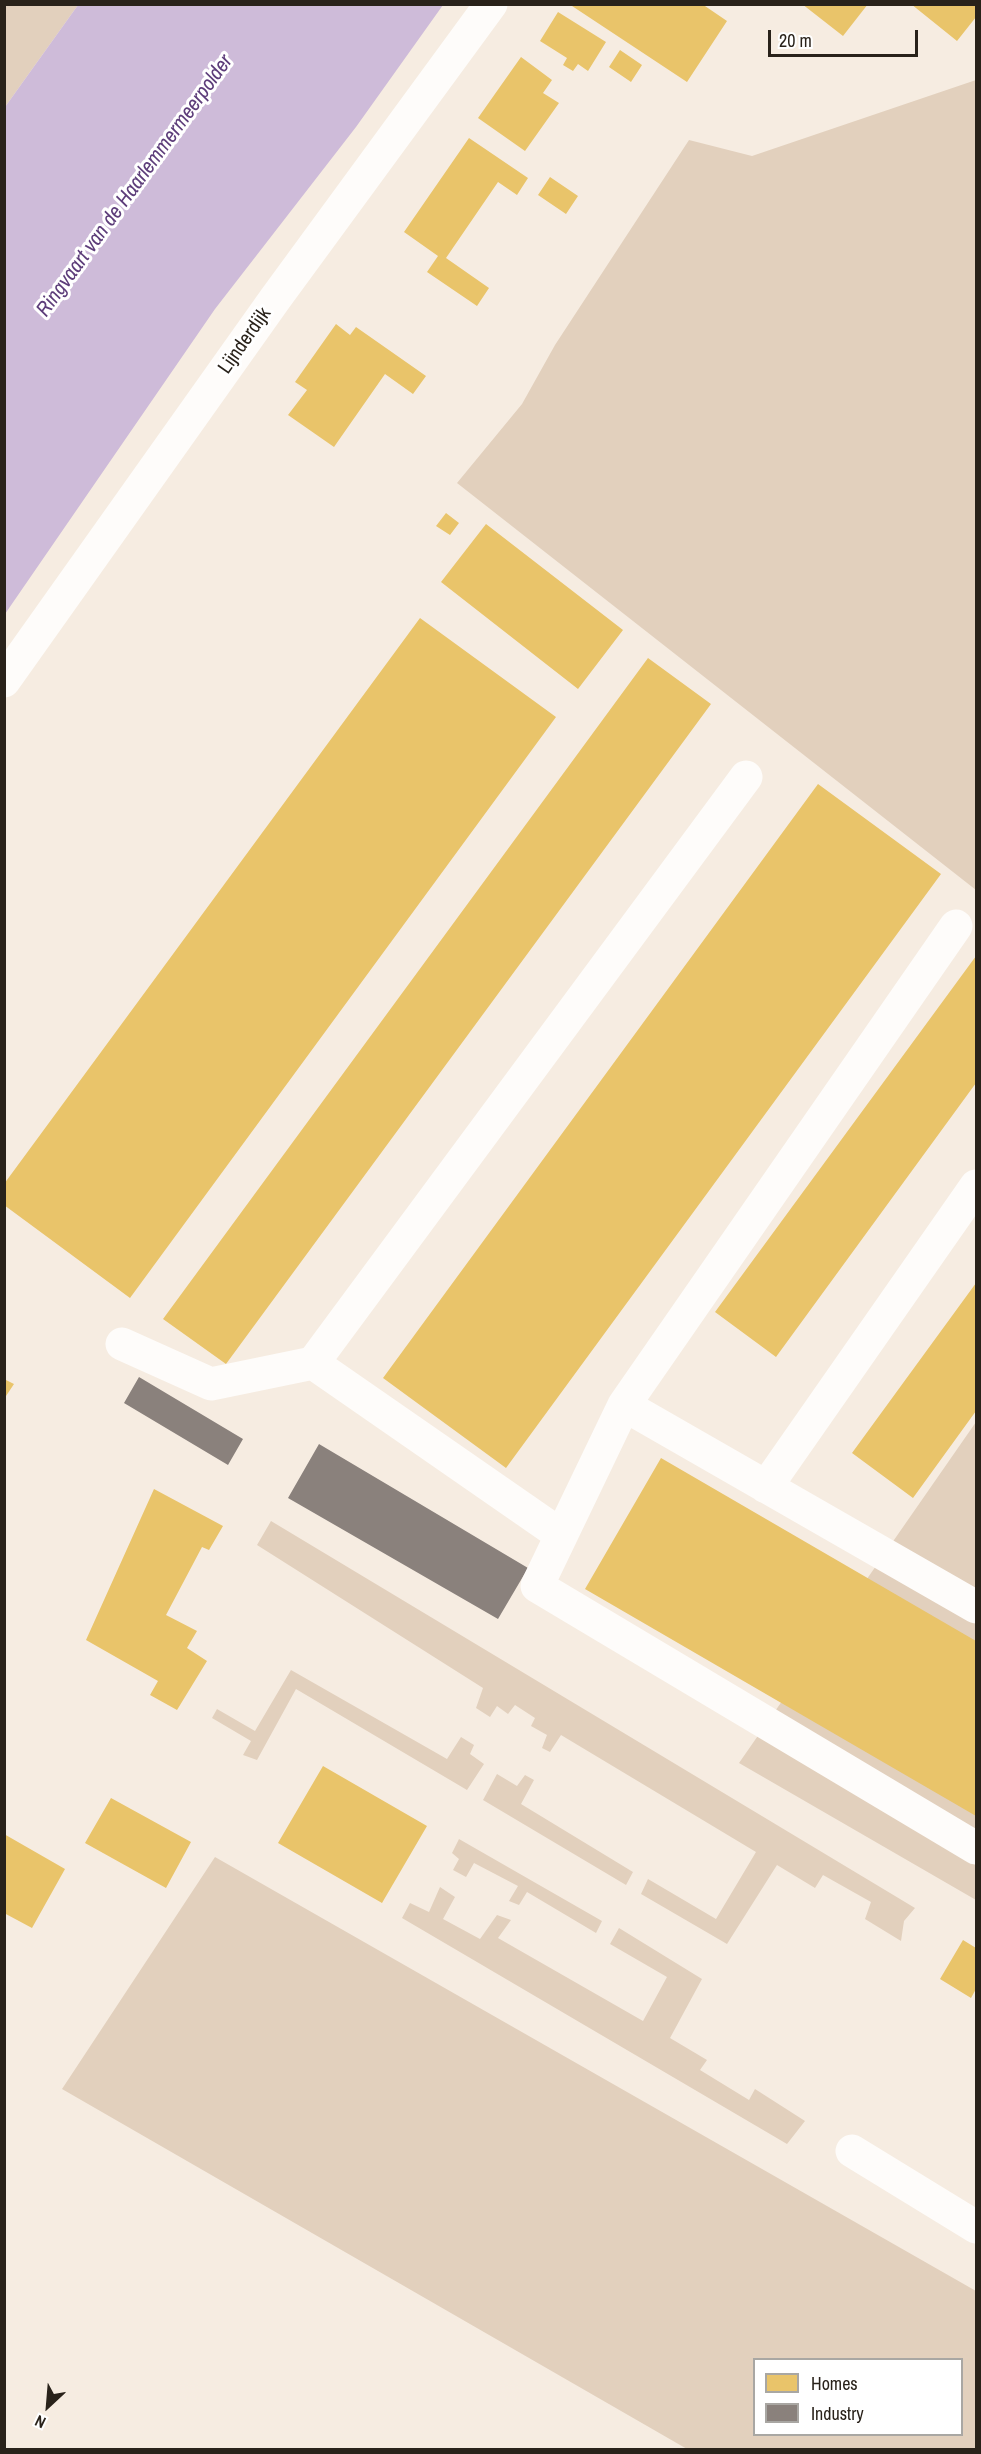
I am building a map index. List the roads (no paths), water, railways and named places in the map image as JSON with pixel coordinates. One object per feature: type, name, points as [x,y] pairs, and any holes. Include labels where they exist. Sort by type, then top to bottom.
[{"type":"street","name":"Lijnderdijk","points":[[4,681],[276,298],[491,4]]},
{"type":"street","points":[[122,1344],[212,1384],[313,1363],[746,777]]},
{"type":"street","points":[[956,926],[624,1406],[537,1586],[976,1848]]},
{"type":"street","points":[[766,1487],[976,1186]]},
{"type":"street","points":[[313,1363],[561,1535]]},
{"type":"street","points":[[624,1406],[976,1607]]},
{"type":"street","points":[[852,2151],[976,2227]]},
{"type":"water","name":"Ringvaart van de Haarlemmermeerpolder","points":[[78,5],[443,5],[356,127],[215,309],[5,614],[5,107]]}]
